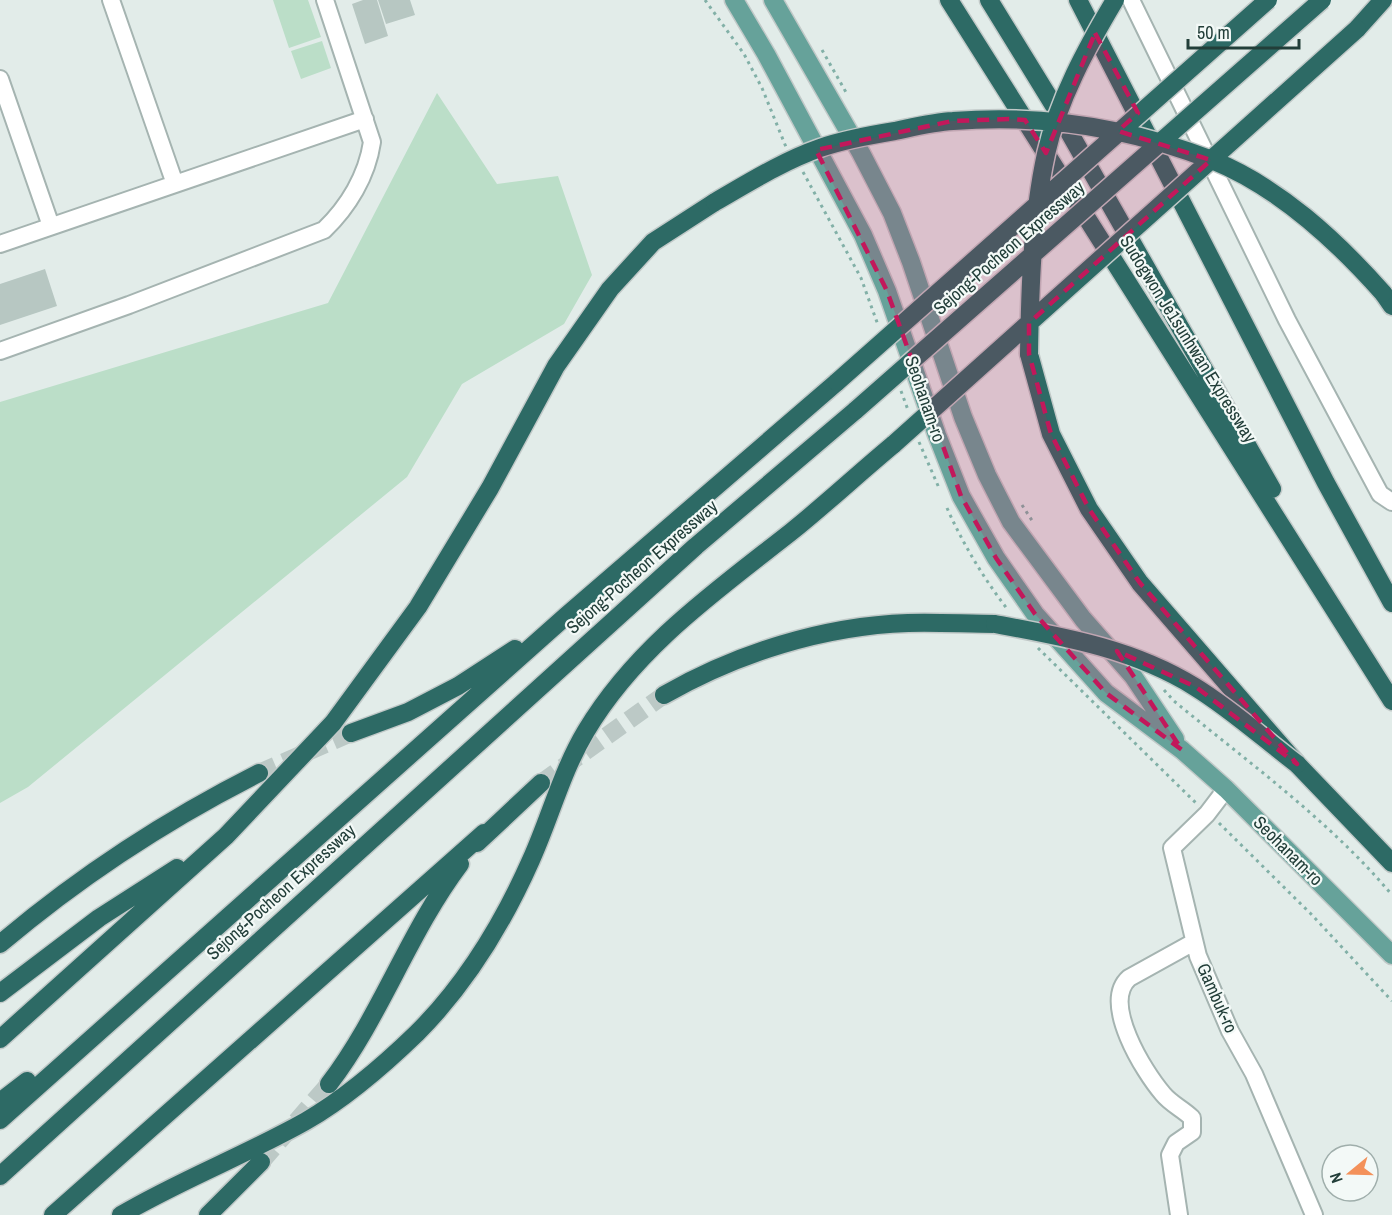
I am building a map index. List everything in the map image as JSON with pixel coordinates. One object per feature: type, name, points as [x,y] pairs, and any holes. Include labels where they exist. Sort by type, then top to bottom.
[{"type":"highway","name":"Sudogwon Je1sunhwan Expressway","points":[[949,0],[1392,700]]},
{"type":"highway","name":"Sudogwon Je1sunhwan Expressway","points":[[989,0],[1056,109],[1392,700]]},
{"type":"highway","points":[[1078,0],[1321,473],[1392,603]]},
{"type":"highway","name":"Sejong-Pocheon Expressway","points":[[0,1120],[566,616],[837,382],[1268,0]]},
{"type":"highway","name":"Sejong-Pocheon Expressway","points":[[0,1176],[687,554],[856,410],[1322,0]]},
{"type":"highway","points":[[121,1215],[308,1120],[364,1080],[416,1034],[472,968],[531,862],[567,766],[586,731],[633,667],[676,622],[802,523],[894,444],[1357,29],[1383,0]]},
{"type":"highway","points":[[1128,1],[1094,36],[1069,90],[1046,152],[1037,209],[1030,293],[1029,354],[1051,434],[1089,509],[1140,583],[1297,764],[1392,863]]},
{"type":"highway","points":[[0,1039],[226,836],[333,723],[418,608],[490,488],[556,366],[610,289],[653,242],[762,175],[820,148],[952,121],[1009,119],[1074,123],[1134,136],[1213,160],[1307,218],[1344,249],[1387,299]]},
{"type":"highway","points":[[351,733],[408,712],[458,686],[566,616]]},
{"type":"highway","points":[[664,695],[698,675],[755,652],[823,634],[907,623],[996,624],[1105,646],[1154,665],[1196,687],[1297,764]]},
{"type":"highway","points":[[0,944],[118,854],[206,800],[259,773]]},
{"type":"highway","points":[[53,1215],[541,783]]},
{"type":"highway","points":[[329,1084],[351,1055],[367,1028],[433,899],[484,833]]},
{"type":"highway","points":[[0,993],[99,918],[226,836]]},
{"type":"highway","points":[[0,1102],[153,982]]},
{"type":"highway","points":[[208,1215],[261,1162]]},
{"type":"main road","name":"Seohanam-ro","points":[[734,0],[766,54],[863,235],[887,291],[957,486],[996,558],[1035,614],[1107,693],[1182,750],[1226,789],[1392,955]]},
{"type":"main road","name":"Seohanam-ro","points":[[773,0],[861,153],[892,213],[911,262],[963,417],[987,475],[1011,522],[1083,619],[1133,676],[1182,750]]},
{"type":"street","points":[[111,0],[175,184]]},
{"type":"street","points":[[0,351],[129,305],[324,230],[335,219],[369,165],[372,142],[325,0]]},
{"type":"street","points":[[1128,1],[1287,320],[1380,494],[1392,502]]},
{"type":"street","points":[[0,79],[51,226]]},
{"type":"street","points":[[0,244],[365,119]]},
{"type":"street","name":"Gambuk-ro","points":[[1226,789],[1207,814],[1172,848],[1194,942],[1230,1031],[1254,1074],[1314,1215]]},
{"type":"street","points":[[1179,1215],[1170,1155],[1176,1143],[1192,1132],[1192,1118],[1164,1096],[1145,1067],[1125,1028],[1119,1000],[1123,984],[1129,978],[1194,942]]},
{"type":"highlighted area","points":[[1095,33],[1138,113],[1118,131],[1211,160],[1029,323],[1029,354],[1051,434],[1089,509],[1140,583],[1297,764],[1196,687],[1117,651],[1182,750],[1106,693],[1035,614],[996,558],[961,496],[887,291],[816,150],[952,121],[1009,119],[1025,120],[1046,153]]},
{"type":"green space","points":[[273,0],[308,0],[321,37],[289,48]]},
{"type":"green space","points":[[322,41],[331,68],[301,79],[291,51]]},
{"type":"green space","points":[[437,93],[497,184],[558,176],[592,275],[564,324],[462,384],[407,477],[28,787],[0,803],[0,402],[328,303]]},
{"type":"building","points":[[363,0],[377,0],[388,36],[365,44],[352,4]]},
{"type":"building","points":[[378,0],[410,0],[415,15],[386,24]]},
{"type":"building","points":[[45,269],[57,306],[0,325],[0,284]]},
{"type":"tunnel","points":[[541,783],[664,695]]},
{"type":"tunnel","points":[[259,773],[351,733]]},
{"type":"tunnel","points":[[261,1162],[329,1084]]}]
